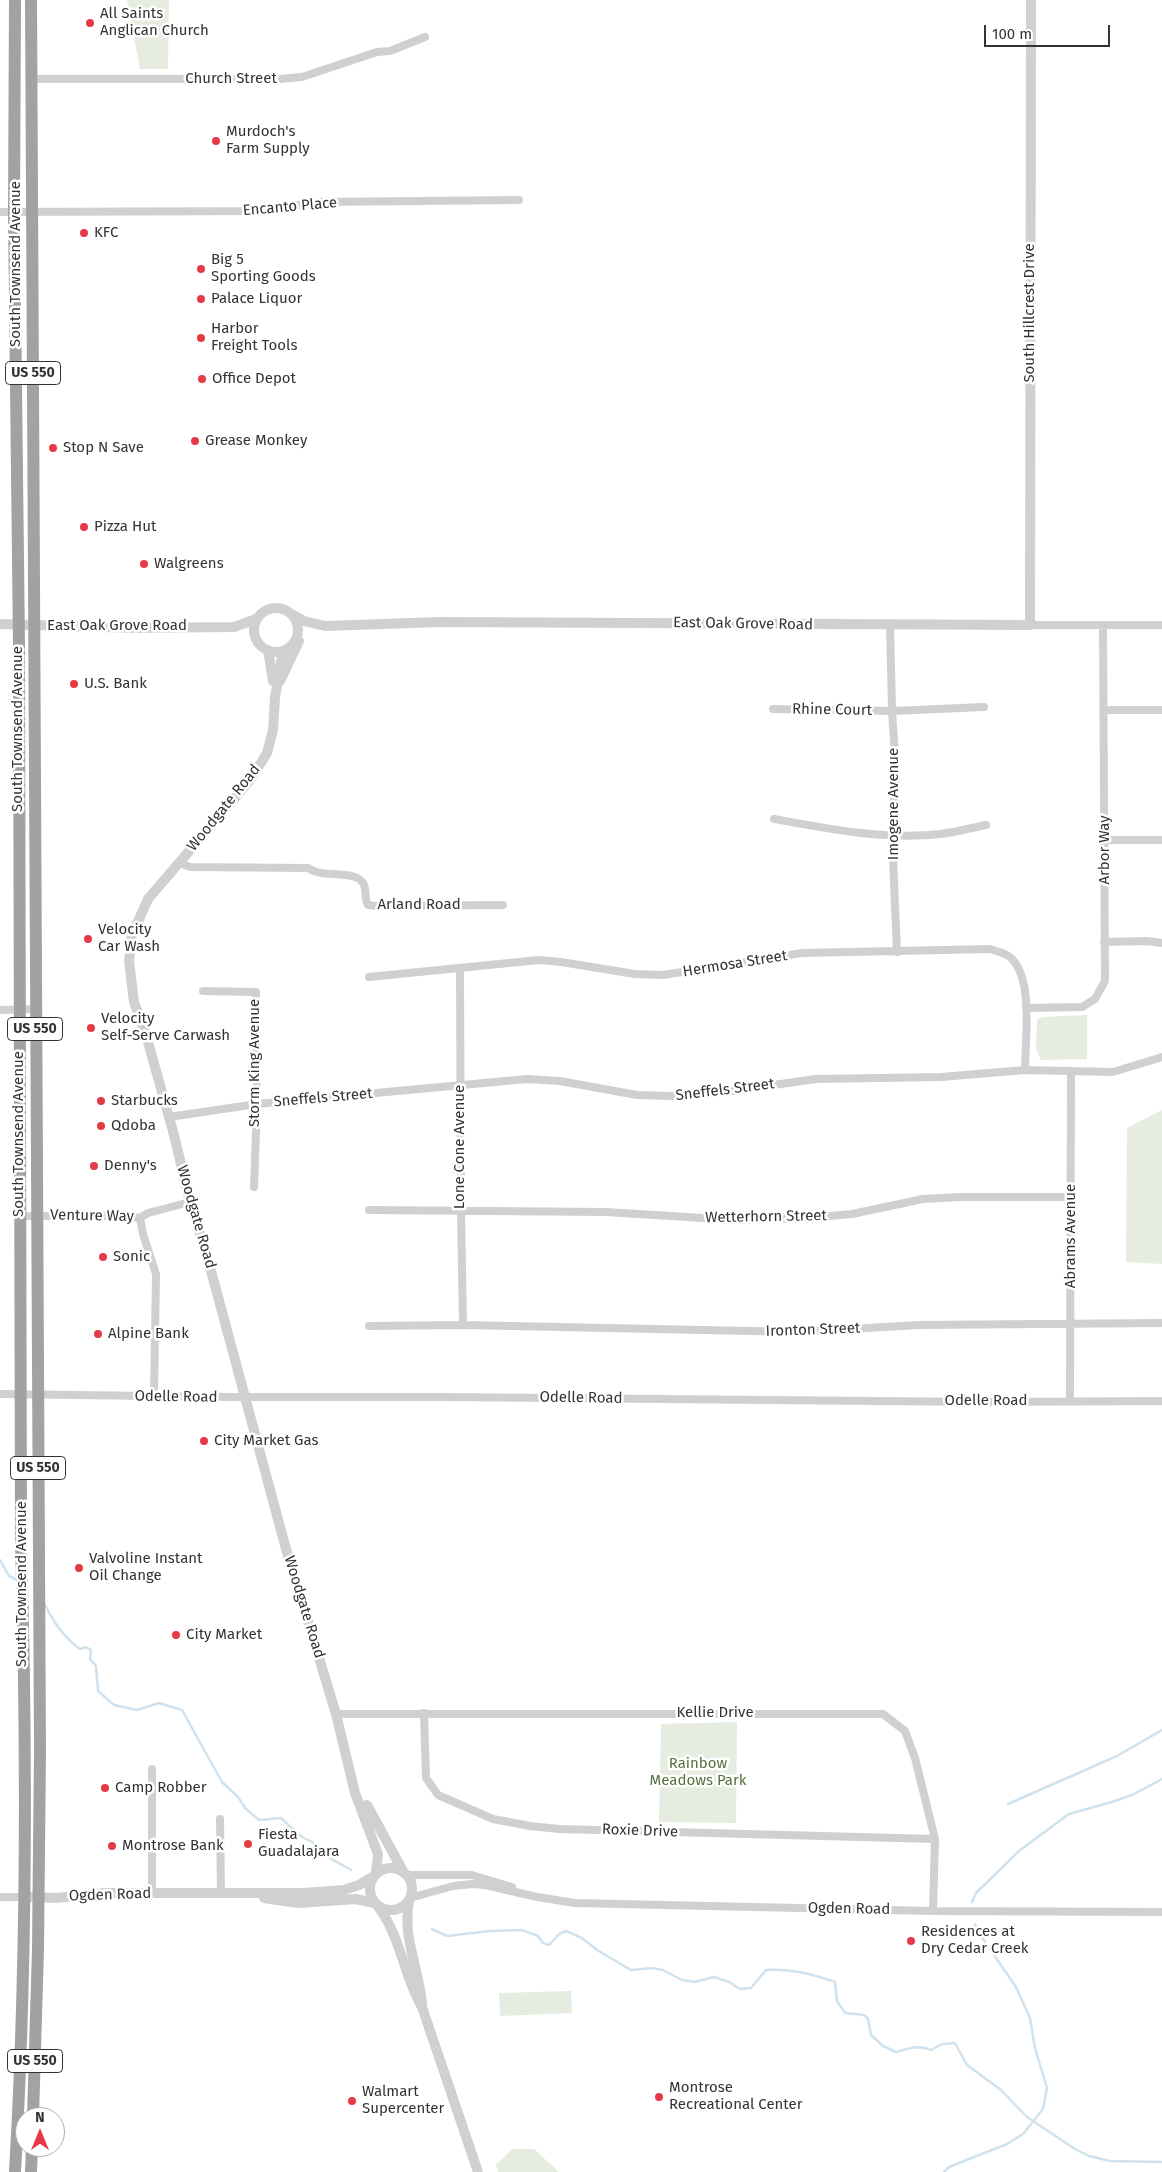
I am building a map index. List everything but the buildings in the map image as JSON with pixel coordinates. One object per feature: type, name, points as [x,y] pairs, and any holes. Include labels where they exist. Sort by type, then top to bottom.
[{"type":"highway","name":"South Townsend Avenue","points":[[15,0],[14,214],[19,625],[21,1542],[23,1614],[23,1897],[15,2172]]},
{"type":"highway","name":"South Townsend Avenue","points":[[31,0],[39,1542],[38,1897],[33,2107]]},
{"type":"highway","points":[[31,2172],[32,2157]]},
{"type":"street","name":"South Hillcrest Drive","points":[[1030,625],[1031,0]]},
{"type":"street","name":"Church Street","points":[[31,79],[279,79],[302,77],[377,52],[390,51],[425,37]]},
{"type":"street","name":"Encanto Place","points":[[0,212],[32,214],[270,211],[318,202],[519,200]]},
{"type":"street","points":[[268,609],[280,609],[291,614],[301,634],[291,646],[283,650],[268,650],[258,643],[254,632],[256,619],[261,613],[268,609]]},
{"type":"street","name":"East Oak Grove Road","points":[[291,614],[304,621],[325,626],[523,622],[890,626],[1162,625]]},
{"type":"street","name":"East Oak Grove Road","points":[[0,624],[33,626],[234,627],[256,619]]},
{"type":"street","name":"East Oak Grove Road","points":[[301,634],[325,626]]},
{"type":"street","name":"Imogene Avenue","points":[[890,626],[896,772],[892,835],[897,952]]},
{"type":"street","name":"Arbor Way","points":[[1026,1008],[1082,1007],[1095,1000],[1105,981],[1106,840],[1103,626]]},
{"type":"street","name":"East Oak Grove Road","points":[[234,627],[255,638]]},
{"type":"street","name":"Woodgate Road","points":[[278,684],[285,673],[301,634]]},
{"type":"street","name":"Woodgate Road","points":[[268,650],[275,697]]},
{"type":"street","name":"Woodgate Road","points":[[283,650],[275,697],[273,730],[267,753],[251,779],[180,863],[157,887],[141,912],[132,935],[129,961],[134,1002],[146,1034],[190,1202],[207,1256],[286,1548],[336,1714],[355,1792],[378,1854],[375,1874]]},
{"type":"street","name":"Rhine Court","points":[[773,709],[892,711],[984,707]]},
{"type":"street","points":[[1104,710],[1162,710]]},
{"type":"street","points":[[774,819],[838,831],[892,835],[940,834],[986,825]]},
{"type":"street","points":[[1106,840],[1162,840]]},
{"type":"street","name":"Arland Road","points":[[180,863],[190,867],[308,868],[314,873],[329,876],[352,876],[360,878],[365,885],[365,900],[368,905],[503,905]]},
{"type":"street","points":[[1104,942],[1146,941],[1162,943]]},
{"type":"street","name":"Hermosa Street","points":[[369,977],[540,960],[635,974],[663,975],[802,953],[990,949],[1010,956],[1019,969],[1024,984],[1026,1008]]},
{"type":"street","name":"Lone Cone Avenue","points":[[460,969],[463,1325]]},
{"type":"street","name":"Storm King Avenue","points":[[202,991],[256,992],[257,1104],[254,1187]]},
{"type":"street","points":[[1025,1070],[1026,1008]]},
{"type":"street","points":[[0,1010],[35,1009]]},
{"type":"street","name":"Sneffels Street","points":[[169,1117],[257,1104],[536,1080],[560,1081],[637,1095],[703,1095],[816,1079],[941,1077],[1025,1070],[1113,1072],[1162,1057]]},
{"type":"street","name":"Abrams Avenue","points":[[1070,1401],[1071,1072]]},
{"type":"street","name":"Wetterhorn Street","points":[[369,1210],[606,1212],[736,1220],[810,1218],[852,1214],[923,1199],[961,1196],[1070,1197]]},
{"type":"street","name":"Venture Way","points":[[21,1216],[123,1216],[140,1218],[148,1213],[190,1202]]},
{"type":"street","points":[[140,1218],[143,1234],[156,1274],[154,1396]]},
{"type":"street","name":"Ironton Street","points":[[369,1326],[463,1325],[799,1332],[919,1325],[1162,1323]]},
{"type":"street","name":"Odelle Road","points":[[0,1394],[244,1397],[444,1396],[1162,1401]]},
{"type":"street","name":"Roxie Drive","points":[[424,1713],[426,1778],[438,1795],[493,1819],[559,1829],[934,1839]]},
{"type":"street","name":"Kellie Drive","points":[[336,1714],[883,1714],[905,1731],[915,1758],[934,1839],[933,1911]]},
{"type":"street","points":[[152,1769],[152,1894]]},
{"type":"street","name":"Woodgate Road","points":[[351,1773],[391,1852],[406,1874]]},
{"type":"street","points":[[220,1819],[221,1894]]},
{"type":"street","points":[[422,2007],[420,1987],[406,1930],[412,1886],[406,1874],[399,1870],[387,1868],[375,1874],[370,1886],[371,1898],[388,1921],[396,1938],[412,1990],[422,2007],[478,2172]]},
{"type":"street","name":"Ogden Road","points":[[0,1897],[106,1893],[303,1893],[344,1890],[359,1885],[375,1874]]},
{"type":"street","name":"Ogden Road","points":[[406,1874],[429,1876],[460,1874],[484,1877],[537,1897]]},
{"type":"street","name":"Ogden Road","points":[[410,1899],[453,1886],[472,1884],[575,1903],[933,1911],[1162,1912]]},
{"type":"street","name":"Ogden Road","points":[[221,1894],[298,1903],[356,1899],[375,1904]]},
{"type":"street","points":[[375,1904],[383,1909],[397,1909],[410,1899]]},
{"type":"green space","points":[[127,0],[169,0],[168,69],[140,69]]},
{"type":"green space","points":[[1087,1015],[1087,1059],[1041,1060],[1036,1049],[1037,1020],[1042,1017]]},
{"type":"green space","points":[[1162,1110],[1162,1264],[1126,1262],[1127,1128]]},
{"type":"green space","name":"Rainbow Meadows Park","points":[[737,1722],[736,1823],[659,1822],[661,1724]]},
{"type":"green space","points":[[571,1991],[572,2013],[500,2016],[499,1993]]},
{"type":"green space","points":[[512,2149],[534,2149],[559,2172],[498,2172],[496,2165]]},
{"type":"waterway","points":[[0,1560],[9,1576],[18,1580]]},
{"type":"waterway","points":[[44,1603],[68,1639],[80,1649],[86,1647],[91,1650],[90,1659],[96,1666],[98,1691],[114,1705],[137,1710],[159,1703],[182,1710],[222,1782],[238,1797],[246,1809],[259,1820],[281,1818],[302,1837],[312,1842],[321,1853],[351,1870]]},
{"type":"waterway","points":[[1008,1804],[1117,1756],[1162,1730]]},
{"type":"waterway","points":[[972,1902],[976,1893],[1019,1851],[1069,1814],[1132,1795],[1162,1779]]},
{"type":"waterway","points":[[944,2172],[949,2167],[1007,2144],[1023,2134],[1043,2109],[1047,2088],[1035,2048],[1030,2018],[1016,1987],[975,1924]]},
{"type":"waterway","points":[[432,1929],[447,1936],[489,1931],[522,1930],[538,1936],[543,1943],[549,1945],[559,1934],[566,1931],[582,1938],[597,1950],[631,1970],[652,1968],[663,1970],[682,1980],[695,1982],[714,1977],[729,1982],[740,1989],[751,1988],[766,1970],[792,1971],[827,1979],[835,1982],[837,2001],[845,2013],[864,2015],[868,2019],[871,2035],[883,2046],[896,2052],[918,2047],[931,2050],[942,2044],[955,2043],[967,2065],[1001,2090],[1027,2117],[1075,2149],[1089,2156],[1110,2161],[1162,2162]]},
{"type":"place","name":"All Saints Anglican Church","points":[[90,23]]},
{"type":"place","name":"Murdoch's Farm Supply","points":[[216,141]]},
{"type":"place","name":"KFC","points":[[84,233]]},
{"type":"place","name":"Big 5 Sporting Goods","points":[[201,269]]},
{"type":"place","name":"Palace Liquor","points":[[201,299]]},
{"type":"place","name":"Harbor Freight Tools","points":[[201,338]]},
{"type":"place","name":"Office Depot","points":[[202,379]]},
{"type":"place","name":"Grease Monkey","points":[[195,441]]},
{"type":"place","name":"Stop N Save","points":[[53,448]]},
{"type":"place","name":"Pizza Hut","points":[[84,527]]},
{"type":"place","name":"Walgreens","points":[[144,564]]},
{"type":"place","name":"U.S. Bank","points":[[74,684]]},
{"type":"place","name":"Velocity Car Wash","points":[[88,939]]},
{"type":"place","name":"Velocity Self-Serve Carwash","points":[[91,1028]]},
{"type":"place","name":"Starbucks","points":[[101,1101]]},
{"type":"place","name":"Qdoba","points":[[101,1126]]},
{"type":"place","name":"Denny's","points":[[94,1166]]},
{"type":"place","name":"Sonic","points":[[103,1257]]},
{"type":"place","name":"Alpine Bank","points":[[98,1334]]},
{"type":"place","name":"City Market Gas","points":[[204,1441]]},
{"type":"place","name":"Valvoline Instant Oil Change","points":[[79,1568]]},
{"type":"place","name":"City Market","points":[[176,1635]]},
{"type":"place","name":"Camp Robber","points":[[105,1788]]},
{"type":"place","name":"Fiesta Guadalajara","points":[[248,1844]]},
{"type":"place","name":"Montrose Bank","points":[[112,1846]]},
{"type":"place","name":"Residences at Dry Cedar Creek","points":[[911,1941]]},
{"type":"place","name":"Montrose Recreational Center","points":[[659,2097]]},
{"type":"place","name":"Walmart Supercenter","points":[[352,2101]]}]
